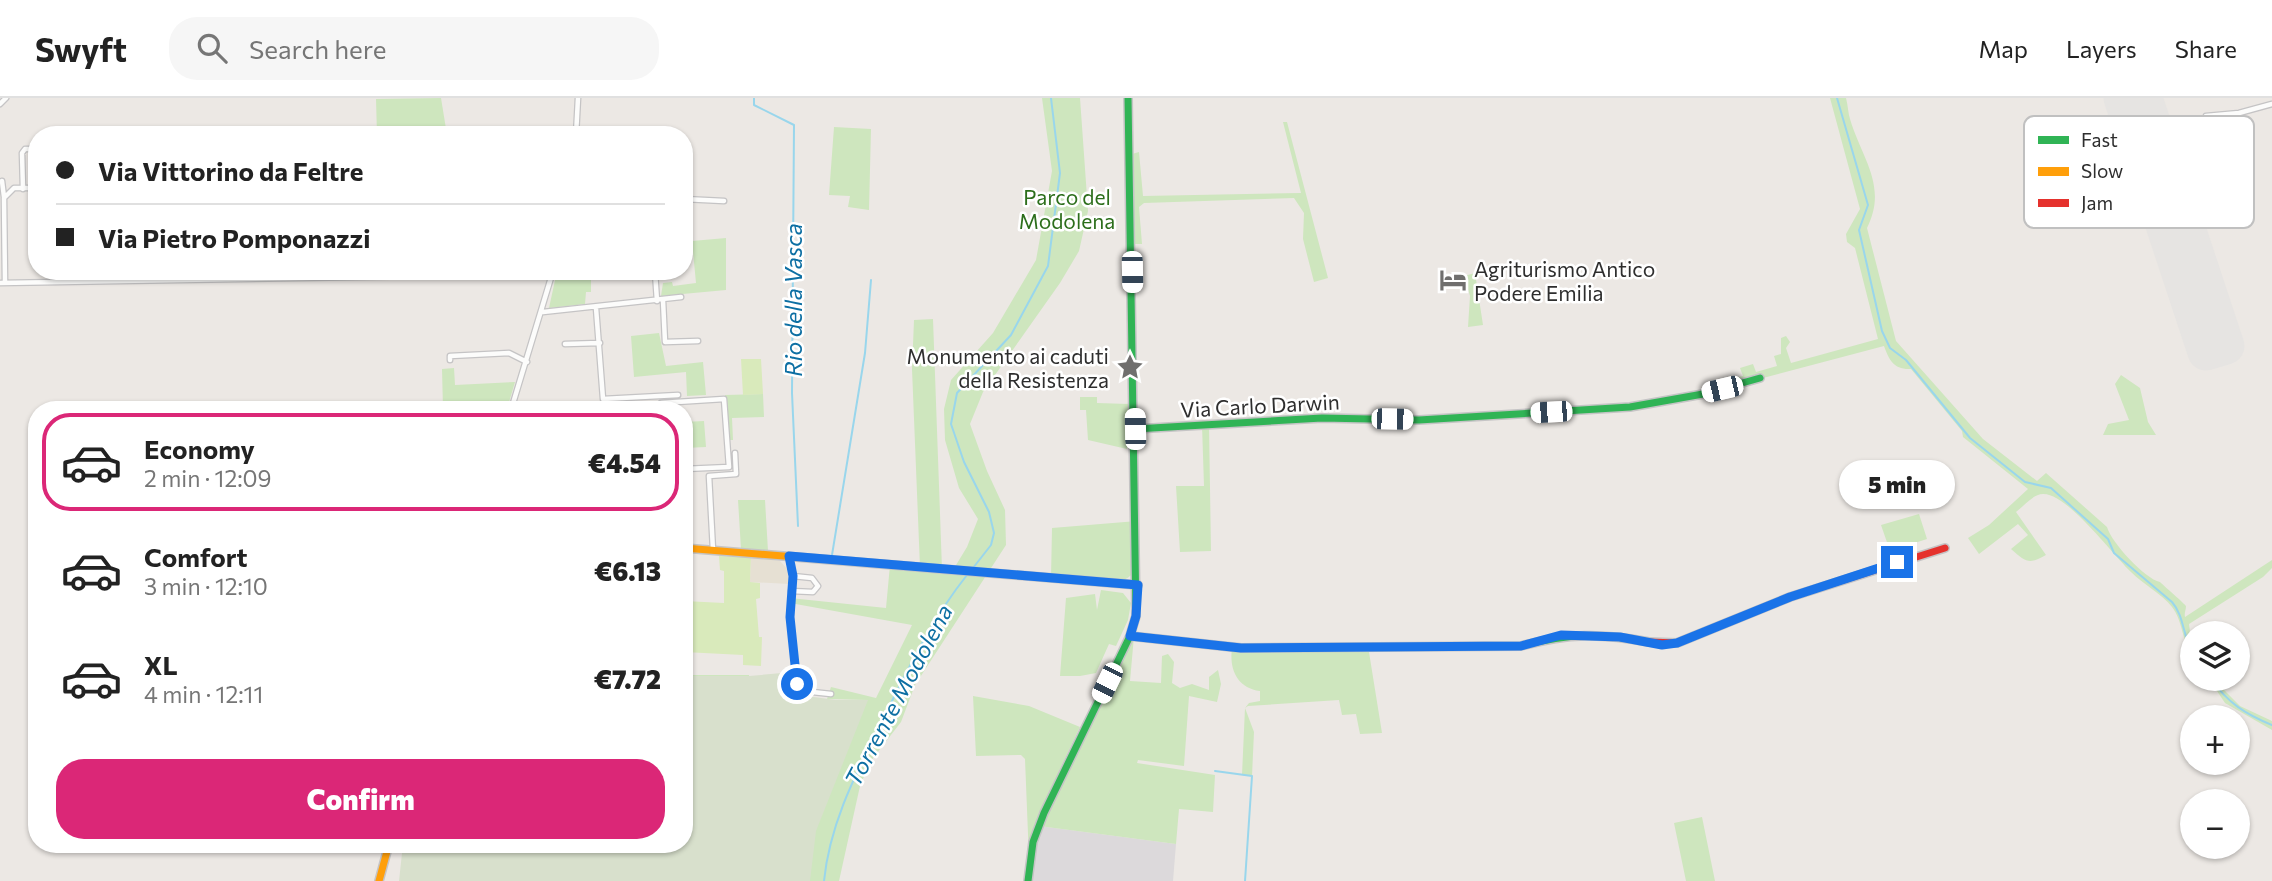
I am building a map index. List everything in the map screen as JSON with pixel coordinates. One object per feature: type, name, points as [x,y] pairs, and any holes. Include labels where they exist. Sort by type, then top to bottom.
[{"type":"street","points":[[0,104],[6,98]]},
{"type":"street","points":[[576,126],[578,98]]},
{"type":"street","points":[[1028,881],[1031,851],[1044,813],[1130,636],[1136,616],[1138,585],[1128,98]]},
{"type":"street","points":[[2206,116],[2239,113],[2272,104]]},
{"type":"street","points":[[23,188],[22,153],[28,149]]},
{"type":"street","points":[[2,181],[3,283],[180,280]]},
{"type":"street","points":[[4,198],[14,188],[28,188]]},
{"type":"street","points":[[693,199],[724,201]]},
{"type":"street","points":[[514,401],[551,280]]},
{"type":"street","points":[[656,280],[665,342],[698,341]]},
{"type":"street","points":[[543,312],[681,297]]},
{"type":"street","points":[[596,308],[603,399],[678,395]]},
{"type":"street","points":[[565,344],[600,343]]},
{"type":"street","points":[[450,360],[450,356],[509,353],[527,362]]},
{"type":"street","name":"Via Carlo Darwin","points":[[1135,429],[1322,418],[1419,419],[1630,407],[1703,394],[1760,378]]},
{"type":"street","points":[[692,401],[724,399],[729,467],[693,469]]},
{"type":"street","points":[[713,550],[709,476],[736,474],[735,453]]},
{"type":"street","points":[[1130,636],[1241,648],[1521,646],[1561,635],[1620,637],[1669,645],[1707,633],[1797,594],[1945,548]]},
{"type":"street","points":[[693,549],[1138,585]]},
{"type":"street","points":[[789,556],[793,576],[790,617],[798,687],[808,692],[831,694]]},
{"type":"street","points":[[791,591],[811,593],[818,586],[812,578],[793,576]]},
{"type":"street","points":[[379,881],[387,853]]},
{"type":"shaded area","points":[[2119,98],[2148,98],[2154,116],[2125,116]]},
{"type":"shaded area","points":[[2162,228],[2190,228],[2231,352],[2205,359]]},
{"type":"shaded area","points":[[751,557],[780,561],[788,570],[789,584],[750,582]]},
{"type":"shaded area","points":[[1039,826],[1176,844],[1173,881],[1031,881]]},
{"type":"green space","points":[[441,98],[446,126],[377,126],[376,99]]},
{"type":"green space","name":"Parco del Modolena","points":[[1042,98],[1080,98],[1088,211],[1079,251],[1060,283],[983,392],[970,424],[1005,510],[1006,545],[915,685],[901,722],[870,762],[860,786],[839,881],[767,881],[693,757],[693,675],[749,675],[751,698],[798,695],[794,714],[868,700],[827,699],[831,687],[876,698],[912,625],[790,603],[790,598],[886,608],[890,565],[920,567],[912,369],[914,320],[933,319],[942,569],[953,570],[967,547],[978,519],[959,488],[945,440],[944,409],[951,380],[993,333],[1036,260],[1052,171]]},
{"type":"green space","points":[[1830,98],[1846,98],[1850,119],[1871,173],[1875,199],[1867,228],[1896,341],[1983,439],[2037,481],[2046,473],[2107,527],[2129,559],[2186,606],[2185,617],[2272,560],[2272,568],[2263,577],[2194,621],[2180,621],[2180,625],[2172,607],[2131,572],[2077,514],[2053,496],[2043,494],[2036,496],[2016,512],[2046,555],[2028,561],[2011,549],[2028,535],[2018,524],[1979,554],[1968,538],[1989,525],[2028,489],[1963,437],[1962,431],[1911,369],[1900,368],[1893,363],[1884,346],[1733,386],[1732,379],[1743,376],[1740,368],[1753,364],[1756,372],[1777,366],[1774,356],[1781,354],[1781,338],[1786,336],[1790,342],[1786,348],[1791,363],[1878,339],[1855,248],[1847,242],[1846,234],[1860,209]]},
{"type":"green space","points":[[1283,122],[1287,122],[1328,278],[1314,282],[1303,239],[1304,213],[1294,198],[1144,203],[1139,207],[1142,244],[1134,244],[1132,154],[1139,152],[1143,196],[1301,193]]},
{"type":"green space","points":[[834,127],[871,129],[869,210],[848,207],[850,196],[829,195]]},
{"type":"green space","points":[[726,238],[726,290],[661,296],[663,283],[672,282],[673,286],[696,283],[693,241]]},
{"type":"green space","points":[[1475,273],[1483,325],[1468,327],[1470,296],[1464,276]]},
{"type":"green space","points":[[555,280],[591,280],[591,292],[586,292],[585,304],[549,308]]},
{"type":"green space","points":[[659,333],[666,366],[703,362],[706,395],[687,396],[686,372],[634,377],[631,336]]},
{"type":"green space","points":[[741,359],[761,359],[763,394],[743,395]]},
{"type":"green space","points":[[454,368],[455,385],[515,382],[509,401],[443,401],[442,369]]},
{"type":"green space","points":[[2121,375],[2140,388],[2148,422],[2156,435],[2103,435],[2108,424],[2129,420],[2115,384]]},
{"type":"green space","points":[[763,394],[764,417],[732,418],[733,440],[727,440],[725,395]]},
{"type":"green space","points":[[1080,397],[1097,397],[1097,403],[1129,404],[1130,438],[1127,441],[1127,449],[1088,440],[1086,410],[1080,410]]},
{"type":"green space","points":[[704,421],[706,447],[693,448],[693,422]]},
{"type":"green space","points":[[1202,425],[1209,425],[1211,551],[1180,552],[1176,486],[1204,486]]},
{"type":"green space","points":[[738,500],[765,500],[768,551],[741,549]]},
{"type":"green space","points":[[1919,514],[1927,539],[1890,551],[1881,525]]},
{"type":"green space","points":[[1137,521],[1134,572],[1127,578],[1118,582],[1095,584],[1051,578],[1052,528]]},
{"type":"green space","points":[[719,556],[751,557],[750,582],[760,583],[760,598],[756,599],[759,637],[762,637],[761,666],[743,665],[743,655],[693,652],[693,601],[724,603],[724,571],[720,570]]},
{"type":"green space","points":[[1101,590],[1123,593],[1131,603],[1128,620],[1116,646],[1109,644],[1096,673],[1060,676],[1066,598],[1095,594],[1097,610]]},
{"type":"green space","points":[[1130,636],[1134,636],[1130,681],[1161,683],[1162,656],[1168,654],[1174,662],[1172,683],[1180,688],[1192,684],[1209,690],[1209,677],[1218,670],[1221,684],[1217,702],[1189,696],[1184,766],[1138,760],[1137,763],[1215,775],[1213,812],[1179,809],[1176,844],[1039,826],[1029,859],[1025,759],[1021,755],[976,756],[973,696],[1029,706],[1080,727],[1059,771],[1062,776],[1073,754],[1078,754]]},
{"type":"green space","points":[[1368,646],[1382,733],[1360,734],[1356,714],[1342,715],[1339,700],[1245,708],[1249,703],[1260,701],[1260,691],[1246,686],[1236,676],[1231,656],[1232,648]]},
{"type":"green space","points":[[793,672],[792,694],[836,700],[868,700],[816,831],[810,881],[399,881],[402,853],[693,853],[693,676],[749,676]]},
{"type":"green space","points":[[2217,691],[2225,691],[2239,705],[2225,703]]},
{"type":"green space","points":[[1245,708],[1254,732],[1252,776],[1242,775]]},
{"type":"green space","points":[[2250,711],[2272,721],[2272,730],[2250,717]]},
{"type":"green space","points":[[1702,817],[1715,881],[1686,881],[1674,823]]},
{"type":"waterway","name":"Rio della Vasca","points":[[754,98],[754,105],[794,125],[792,393],[798,526]]},
{"type":"waterway","name":"Torrente Modolena","points":[[973,568],[991,545],[994,533],[989,512],[964,462],[951,424],[957,393],[1011,335],[1048,266],[1060,173],[1051,98]]},
{"type":"waterway","points":[[1837,98],[1868,205],[1859,230],[1882,331],[1890,348],[1906,360],[1970,438],[2025,482],[2051,488],[2108,539],[2114,553],[2172,602],[2181,621]]},
{"type":"waterway","points":[[832,555],[865,353],[871,280]]},
{"type":"waterway","name":"Torrente Modolena","points":[[824,881],[832,838],[855,776],[922,644],[967,575]]},
{"type":"waterway","points":[[2221,691],[2253,717],[2272,725]]},
{"type":"waterway","points":[[1215,771],[1252,776],[1245,881]]},
{"type":"runway","points":[[2122,98],[2128,116]]},
{"type":"runway","points":[[2144,98],[2150,116]]},
{"type":"runway","points":[[2165,228],[2206,352],[2226,346],[2187,228]]},
{"type":"traffic: fast","points":[[1028,881],[1033,842],[1044,813],[1130,636],[1136,616],[1128,98]]},
{"type":"traffic: fast","points":[[1135,429],[1322,418],[1419,420],[1630,407],[1703,394],[1760,378]]},
{"type":"traffic: fast","points":[[1130,636],[1241,648],[1521,646],[1585,636],[1649,642]]},
{"type":"traffic: slow","points":[[693,549],[1138,585]]},
{"type":"traffic: slow","points":[[379,881],[387,853]]},
{"type":"traffic: jam","points":[[1649,642],[1677,643],[1790,597],[1945,548]]},
{"type":"place","name":"Agriturismo Antico Podere Emilia","points":[[1453,280]]},
{"type":"place","name":"Monumento ai caduti della Resistenza","points":[[1130,367]]},
{"type":"route","points":[[797,684],[790,617],[793,576],[789,556],[1138,585],[1136,616],[1130,636],[1241,648],[1472,644],[1521,646],[1561,635],[1620,637],[1669,645],[1707,633],[1790,597],[1897,562]]}]
